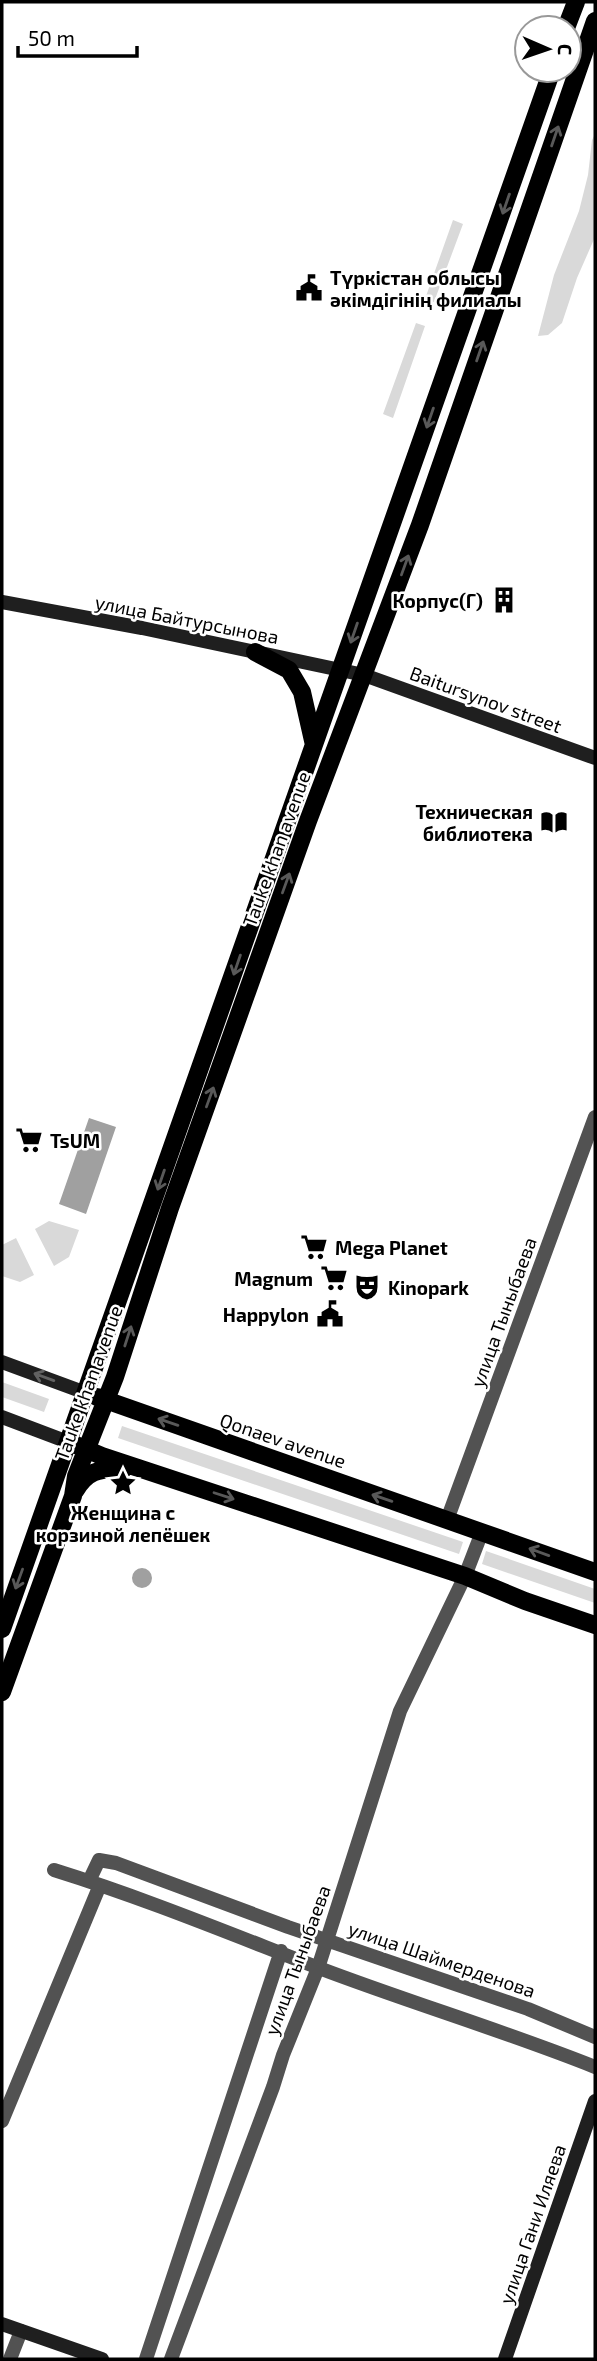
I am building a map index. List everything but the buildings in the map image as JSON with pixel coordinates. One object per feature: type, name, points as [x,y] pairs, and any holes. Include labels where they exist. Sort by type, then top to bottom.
[{"type":"main road","name":"Tauke khan avenue","points":[[2,1692],[73,1496],[76,1476],[106,1400],[170,1208],[280,899],[420,525],[595,21]]},
{"type":"main road","name":"Tauke khan avenue","points":[[2,1629],[547,84]]},
{"type":"main road","points":[[255,652],[289,670],[302,692],[314,746]]},
{"type":"main road","name":"Qonaev avenue","points":[[86,1393],[482,1532]]},
{"type":"main road","points":[[68,1442],[465,1576],[525,1601],[595,1625]]},
{"type":"main road","points":[[73,1496],[83,1478],[97,1471],[136,1467]]},
{"type":"main road","points":[[482,1532],[595,1572]]},
{"type":"street","name":"улица Байтурсынова","points":[[2,602],[364,675]]},
{"type":"street","name":"Baitursynov street","points":[[364,675],[595,758]]},
{"type":"street","name":"улица Тыныбаева","points":[[447,1520],[595,1117]]},
{"type":"street","points":[[2,1362],[86,1393]]},
{"type":"street","points":[[2,1417],[68,1442]]},
{"type":"street","name":"улица Тыныбаева","points":[[171,2359],[283,2054],[318,1968],[400,1711],[465,1576],[482,1532]]},
{"type":"street","name":"улица Шаймерденова","points":[[94,1883],[99,1860],[116,1863],[288,1927],[527,2009],[595,2037]]},
{"type":"street","points":[[54,1870],[595,2067]]},
{"type":"street","points":[[2,2121],[94,1883]]},
{"type":"street","name":"улица Тыныбаева","points":[[146,2359],[281,1951]]},
{"type":"street","name":"улица Гани Иляева","points":[[505,2359],[595,2101]]},
{"type":"street","points":[[2,2324],[102,2359]]},
{"type":"street","points":[[10,2359],[21,2331]]},
{"type":"shaded area","points":[[595,134],[595,237],[577,278],[562,323],[548,335],[538,336],[554,275],[579,211]]},
{"type":"shaded area","points":[[453,220],[463,224],[434,302],[425,299]]},
{"type":"shaded area","points":[[416,323],[425,326],[393,418],[383,414]]},
{"type":"shaded area","points":[[89,1118],[116,1127],[86,1214],[59,1204]]},
{"type":"shaded area","points":[[49,1221],[79,1230],[69,1257],[54,1266],[35,1229]]},
{"type":"shaded area","points":[[16,1238],[34,1275],[20,1282],[2,1276],[2,1245]]},
{"type":"shaded area","points":[[2,1382],[49,1399],[44,1412],[2,1397]]},
{"type":"shaded area","points":[[122,1426],[463,1542],[459,1554],[118,1438]]},
{"type":"shaded area","points":[[486,1551],[595,1589],[595,1603],[482,1564]]},
{"type":"shaded area","points":[[142,1568],[149,1571],[152,1578],[149,1585],[142,1588],[135,1585],[132,1578],[135,1571]]},
{"type":"place","name":"Түркістан облысы әкімдігінің филиалы","points":[[309,288]]},
{"type":"place","name":"Корпус(Г)","points":[[504,600]]},
{"type":"place","name":"Техническая библиотека","points":[[554,822]]},
{"type":"place","name":"TsUM","points":[[29,1140]]},
{"type":"place","name":"Mega Planet","points":[[314,1247]]},
{"type":"place","name":"Magnum","points":[[334,1278]]},
{"type":"place","name":"Kinopark","points":[[367,1287]]},
{"type":"place","name":"Happylon","points":[[330,1314]]},
{"type":"place","name":"Женщина с корзиной лепёшек","points":[[123,1483]]}]
